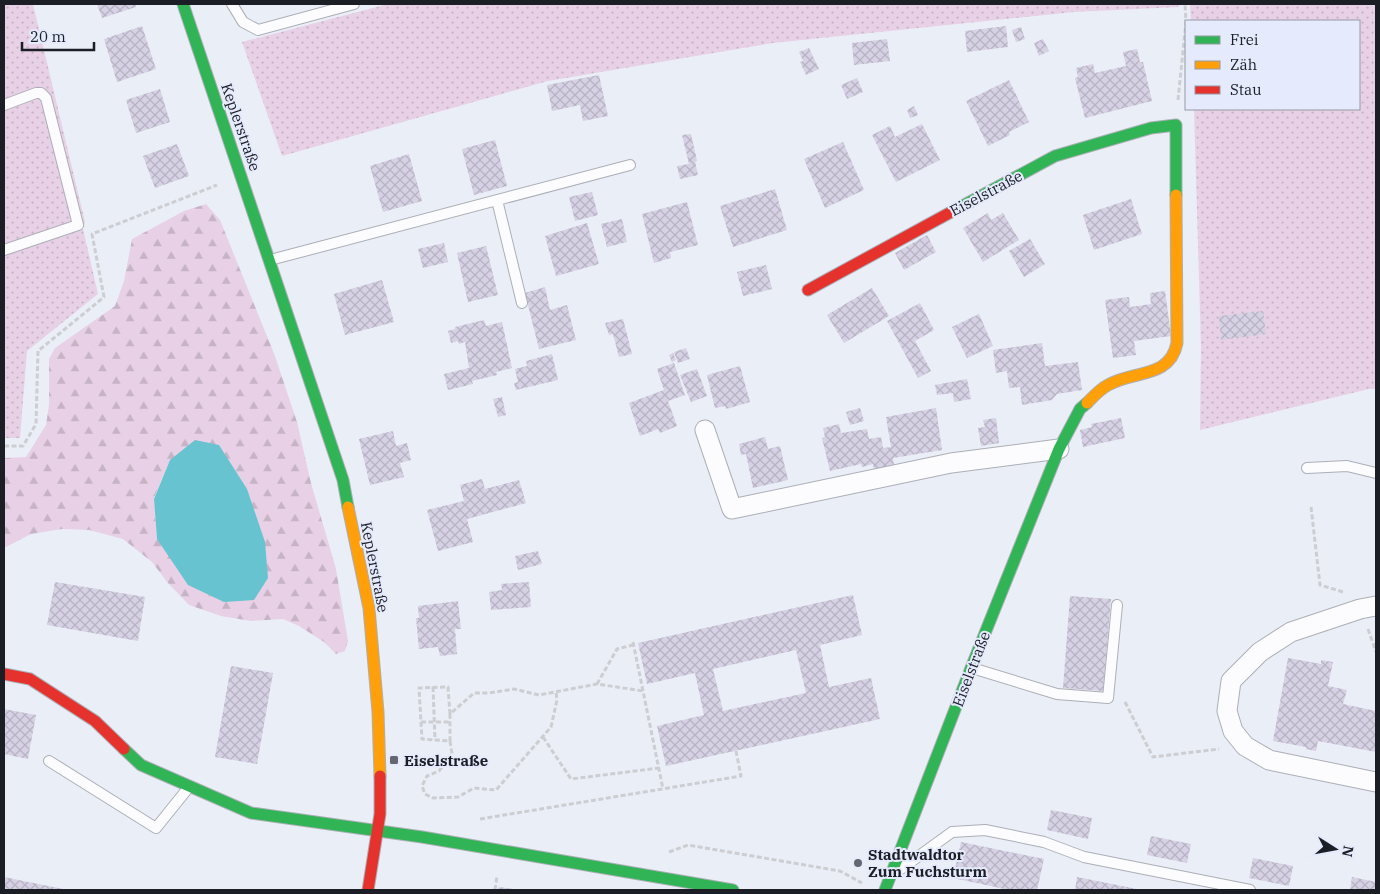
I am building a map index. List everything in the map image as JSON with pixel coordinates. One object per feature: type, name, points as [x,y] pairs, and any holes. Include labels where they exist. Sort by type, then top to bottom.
[{"type":"street","name":"Keplerstraße","points":[[184,4],[343,480],[369,608],[380,759],[380,814],[368,890]]},
{"type":"street","name":"Eiselstraße","points":[[808,290],[1055,156],[1151,128],[1176,125],[1177,343],[1175,353],[1165,366],[1108,385],[1080,409],[1059,449],[885,890]]},
{"type":"street","points":[[705,430],[732,509],[951,463],[1059,449]]},
{"type":"street","points":[[1376,606],[1360,609],[1291,632],[1260,652],[1231,680],[1227,711],[1233,731],[1246,746],[1269,760],[1376,782]]},
{"type":"street","points":[[4,674],[30,679],[95,721],[141,765],[251,813],[377,830],[733,890]]},
{"type":"lane","points":[[232,4],[243,22],[258,30],[354,4]]},
{"type":"lane","points":[[4,105],[36,93],[41,93],[46,98],[78,225],[4,250]]},
{"type":"lane","points":[[270,260],[630,165]]},
{"type":"lane","points":[[497,200],[522,303]]},
{"type":"lane","points":[[1307,468],[1347,466],[1376,473]]},
{"type":"lane","points":[[971,668],[1057,694],[1108,698],[1117,605]]},
{"type":"lane","points":[[49,761],[156,828],[190,786]]},
{"type":"lane","points":[[890,877],[952,832],[985,830],[1044,842],[1084,857],[1250,890]]},
{"type":"path","points":[[1186,4],[1186,20]]},
{"type":"path","points":[[1176,125],[1185,32]]},
{"type":"path","points":[[4,446],[23,446],[36,424],[38,351],[104,297],[92,234],[241,175]]},
{"type":"path","points":[[1311,507],[1320,585]]},
{"type":"path","points":[[597,684],[618,649],[633,643],[663,789]]},
{"type":"path","points":[[450,714],[474,693],[514,689],[539,695],[597,684],[643,691]]},
{"type":"path","points":[[434,687],[435,740]]},
{"type":"path","points":[[450,740],[422,740],[419,688],[448,687],[450,714],[452,754],[439,771],[427,776],[422,786],[425,794],[433,798],[458,797],[474,788],[496,790],[551,727],[557,700],[556,692]]},
{"type":"path","points":[[1109,694],[1122,695],[1153,757],[1246,746]]},
{"type":"path","points":[[421,722],[450,722]]},
{"type":"path","points":[[543,737],[571,779],[659,768]]},
{"type":"path","points":[[475,820],[741,776],[736,751]]},
{"type":"green space","points":[[4,4],[33,4],[85,222],[83,229],[98,294],[27,351],[20,438],[4,438]]},
{"type":"green space","points":[[388,4],[1179,4],[1179,7],[1074,12],[773,43],[548,81],[282,156],[242,42]]},
{"type":"green space","points":[[1190,4],[1376,4],[1376,389],[1369,389],[1200,430],[1201,347],[1194,110],[1360,110],[1360,20],[1191,20]]},
{"type":"green space","points":[[206,204],[220,220],[275,356],[297,422],[311,483],[336,569],[348,641],[345,651],[336,654],[324,642],[299,626],[283,619],[251,621],[221,616],[189,605],[167,582],[152,562],[123,539],[89,530],[62,529],[31,534],[4,548],[4,458],[26,457],[46,425],[49,405],[49,359],[55,348],[115,306],[124,281],[132,239],[184,211]],"holes":[[[170,460],[157,539],[154,498]]]},
{"type":"water","points":[[195,440],[219,445],[247,489],[265,542],[268,578],[254,600],[224,602],[188,585],[157,539],[154,499],[170,460]]},
{"type":"building","points":[[97,4],[135,4],[136,7],[102,18]]},
{"type":"building","points":[[142,26],[156,69],[117,82],[104,39]]},
{"type":"building","points":[[1006,26],[1008,47],[967,52],[965,31]]},
{"type":"building","points":[[1021,27],[1025,39],[1016,42],[1012,30]]},
{"type":"building","points":[[887,39],[890,61],[854,65],[852,43]]},
{"type":"building","points":[[1043,39],[1049,51],[1039,56],[1034,43]]},
{"type":"building","points":[[809,48],[819,69],[806,75],[800,62],[803,61],[799,52]]},
{"type":"building","points":[[1137,49],[1140,62],[1143,62],[1152,101],[1085,118],[1075,78],[1078,77],[1076,68],[1093,64],[1095,73],[1126,66],[1123,52]]},
{"type":"building","points":[[599,75],[608,116],[583,121],[580,105],[552,111],[547,85]]},
{"type":"building","points":[[857,78],[863,92],[847,99],[841,85]]},
{"type":"building","points":[[1009,80],[1029,122],[1009,132],[1010,135],[988,146],[966,101]]},
{"type":"building","points":[[160,89],[170,122],[136,133],[126,100]]},
{"type":"building","points":[[914,106],[918,115],[910,118],[907,110]]},
{"type":"building","points":[[922,124],[940,160],[896,182],[872,135],[890,126],[895,137]]},
{"type":"building","points":[[691,134],[698,175],[680,179],[677,166],[689,164],[682,135]]},
{"type":"building","points":[[495,140],[507,186],[474,195],[462,149]]},
{"type":"building","points":[[843,142],[864,190],[825,208],[804,159]]},
{"type":"building","points":[[177,144],[189,176],[155,188],[143,156]]},
{"type":"building","points":[[409,154],[422,201],[383,212],[370,166]]},
{"type":"building","points":[[775,189],[787,230],[733,247],[720,206]]},
{"type":"building","points":[[592,192],[598,215],[575,221],[569,197]]},
{"type":"building","points":[[1131,199],[1142,234],[1094,250],[1083,215]]},
{"type":"building","points":[[687,202],[698,245],[670,252],[671,258],[654,263],[642,214]]},
{"type":"building","points":[[988,213],[991,220],[1003,213],[1019,240],[983,262],[963,228]]},
{"type":"building","points":[[622,219],[627,242],[607,247],[601,224]]},
{"type":"building","points":[[587,223],[599,264],[556,276],[545,236]]},
{"type":"building","points":[[927,235],[936,252],[904,270],[895,253]]},
{"type":"building","points":[[1030,239],[1045,264],[1024,277],[1009,251]]},
{"type":"building","points":[[444,243],[448,262],[423,268],[418,249]]},
{"type":"building","points":[[486,246],[498,295],[468,302],[457,253]]},
{"type":"building","points":[[766,265],[772,289],[743,296],[737,272]]},
{"type":"building","points":[[382,280],[394,322],[345,335],[334,294]]},
{"type":"building","points":[[545,287],[550,310],[567,305],[576,340],[539,349],[525,293]]},
{"type":"building","points":[[872,288],[889,316],[844,343],[827,315]]},
{"type":"building","points":[[1165,291],[1171,336],[1134,341],[1136,355],[1113,358],[1105,300],[1129,297],[1130,307],[1151,304],[1150,293]]},
{"type":"building","points":[[920,303],[934,330],[915,341],[931,371],[918,378],[887,321]]},
{"type":"building","points":[[1263,311],[1266,334],[1221,340],[1219,316]]},
{"type":"building","points":[[979,314],[993,346],[967,358],[952,327]]},
{"type":"building","points":[[623,319],[632,354],[619,357],[613,334],[609,335],[605,323]]},
{"type":"building","points":[[484,320],[486,326],[502,322],[512,368],[496,372],[497,375],[472,381],[473,384],[448,390],[444,374],[469,368],[465,342],[459,344],[458,341],[451,343],[448,331],[455,329],[455,327]]},
{"type":"building","points":[[1042,343],[1045,366],[1078,362],[1082,390],[1057,394],[1052,400],[1022,405],[1020,387],[1009,388],[1007,371],[996,373],[993,350]]},
{"type":"building","points":[[686,348],[690,359],[678,363],[674,352]]},
{"type":"building","points":[[673,353],[676,360],[672,362],[669,355]]},
{"type":"building","points":[[552,354],[558,380],[516,390],[514,383],[518,382],[515,369],[527,366],[526,361]]},
{"type":"building","points":[[674,363],[685,395],[668,401],[677,426],[660,433],[658,429],[640,436],[629,403],[664,390],[657,369]]},
{"type":"building","points":[[740,366],[750,402],[726,409],[725,406],[715,408],[707,375]]},
{"type":"building","points":[[697,369],[707,396],[691,402],[680,375]]},
{"type":"building","points":[[967,379],[971,399],[954,402],[953,393],[937,395],[935,385]]},
{"type":"building","points":[[502,397],[506,415],[498,417],[493,399]]},
{"type":"building","points":[[860,408],[864,421],[850,425],[846,412]]},
{"type":"building","points":[[936,408],[942,450],[893,458],[894,465],[874,469],[873,464],[862,467],[861,464],[830,471],[822,438],[825,437],[823,428],[839,424],[841,433],[867,429],[869,439],[881,437],[883,448],[891,447],[886,417]]},
{"type":"building","points":[[996,418],[999,443],[981,446],[978,428],[985,427],[983,420]]},
{"type":"building","points":[[1121,418],[1125,438],[1083,447],[1080,430],[1092,427],[1091,424]]},
{"type":"building","points":[[393,431],[396,446],[407,443],[411,460],[400,463],[404,477],[370,485],[359,439]]},
{"type":"building","points":[[765,437],[768,449],[780,446],[788,480],[753,488],[746,454],[741,455],[739,444]]},
{"type":"building","points":[[482,479],[485,489],[519,480],[526,503],[467,519],[473,542],[438,551],[427,510],[464,501],[460,485]]},
{"type":"building","points":[[538,551],[542,564],[518,570],[515,556]]},
{"type":"building","points":[[55,582],[145,597],[138,641],[47,625]]},
{"type":"building","points":[[529,582],[531,607],[491,610],[489,592],[502,590],[501,584]]},
{"type":"building","points":[[853,595],[862,635],[820,645],[829,687],[871,678],[880,719],[666,766],[657,726],[704,715],[695,673],[647,684],[638,643]],"holes":[[[796,650],[806,693],[723,711],[713,669]]]},
{"type":"building","points":[[1070,596],[1111,599],[1103,691],[1063,688]]},
{"type":"building","points":[[458,601],[461,629],[455,629],[457,654],[440,656],[438,647],[419,649],[416,618],[419,618],[418,606]]},
{"type":"building","points":[[1288,658],[1321,664],[1321,660],[1333,662],[1328,686],[1347,690],[1343,704],[1376,711],[1376,752],[1318,741],[1316,751],[1306,749],[1306,747],[1273,741]]},
{"type":"building","points":[[231,666],[273,673],[257,764],[215,757]]},
{"type":"building","points":[[4,709],[36,715],[28,759],[4,754]]},
{"type":"building","points":[[1051,810],[1092,818],[1088,839],[1047,830]]},
{"type":"building","points":[[1151,836],[1191,844],[1187,863],[1147,855]]},
{"type":"building","points":[[961,842],[1044,859],[1037,890],[1009,890],[953,878]]},
{"type":"building","points":[[1253,858],[1293,866],[1289,886],[1249,878]]},
{"type":"building","points":[[4,877],[63,889],[63,890],[4,890]]},
{"type":"building","points":[[1077,877],[1137,889],[1137,890],[1075,890]]},
{"type":"building","points":[[1352,877],[1376,882],[1376,890],[1350,890]]},
{"type":"building","points":[[499,887],[513,889],[513,890],[498,890]]},
{"type":"traffic: fast","points":[[183,4],[343,480],[348,507]]},
{"type":"traffic: fast","points":[[953,211],[1055,156],[1151,128],[1176,125],[1176,195]]},
{"type":"traffic: fast","points":[[885,890],[1059,449],[1080,409],[1087,403]]},
{"type":"traffic: fast","points":[[124,749],[141,765],[251,813],[422,837],[733,890]]},
{"type":"traffic: slow","points":[[1087,403],[1108,385],[1118,380],[1159,368],[1167,363],[1173,355],[1177,343],[1176,195]]},
{"type":"traffic: slow","points":[[348,507],[369,608],[378,712],[380,776]]},
{"type":"traffic: jam","points":[[808,290],[953,211]]},
{"type":"traffic: jam","points":[[4,674],[30,679],[95,721],[124,749]]},
{"type":"traffic: jam","points":[[368,890],[380,814],[380,776]]},
{"type":"place","name":"Eiselstraße","points":[[394,760]]},
{"type":"place","name":"Stadtwaldtor Zum Fuchsturm","points":[[858,863]]}]
